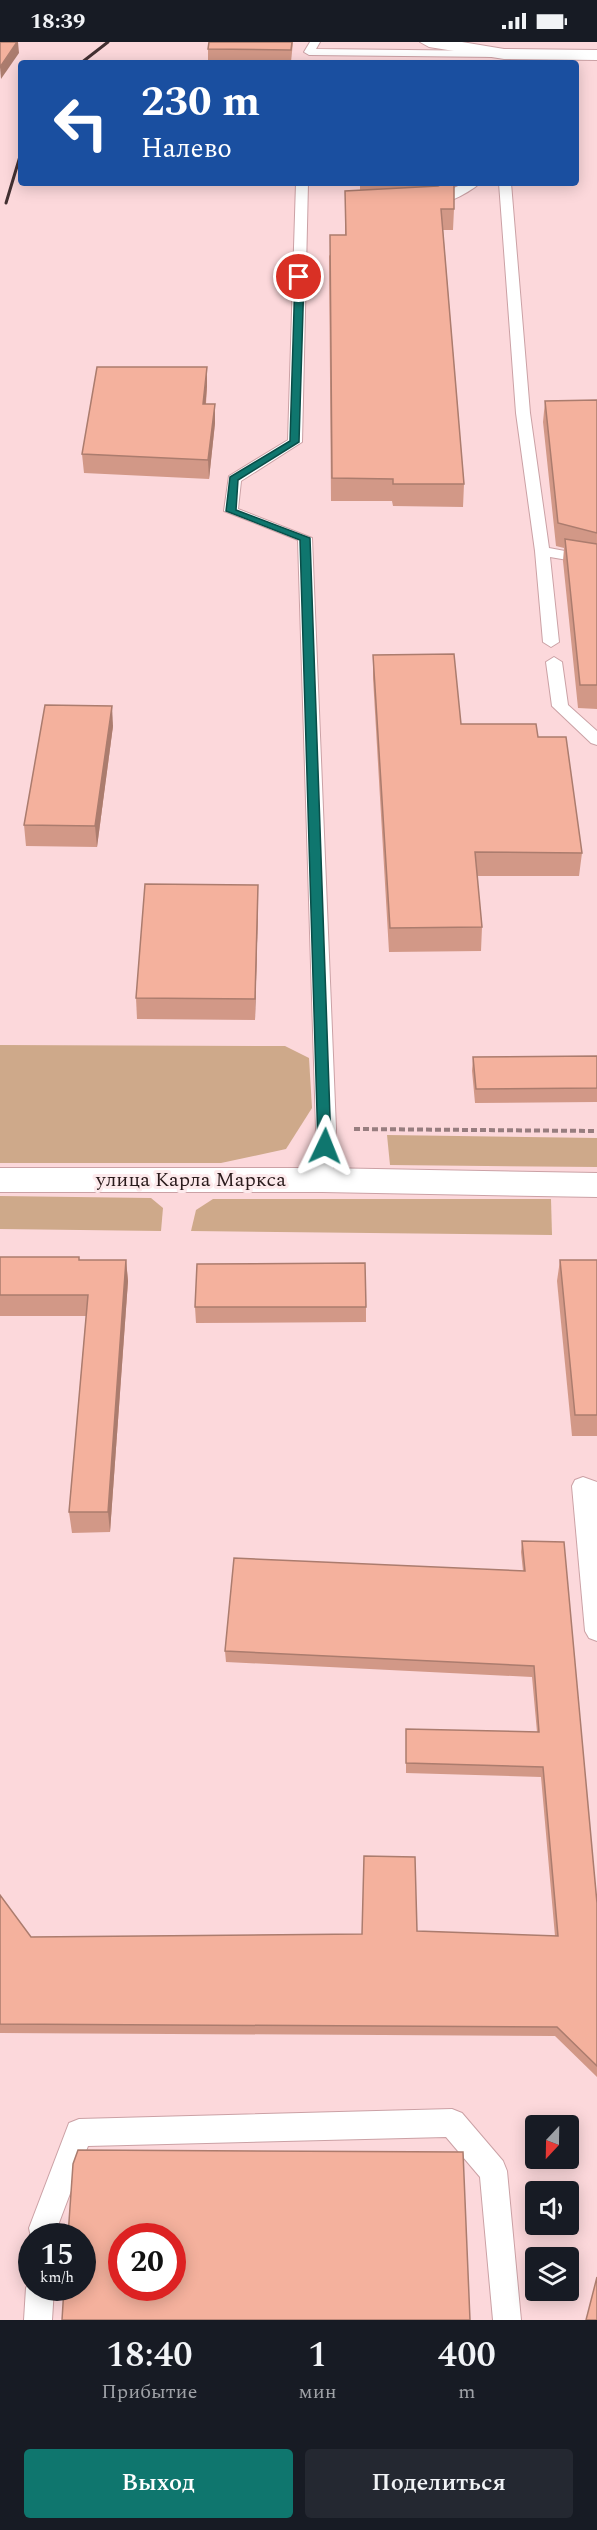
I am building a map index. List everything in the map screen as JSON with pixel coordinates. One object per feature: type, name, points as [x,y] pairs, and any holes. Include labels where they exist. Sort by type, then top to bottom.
[{"type":"main road","points":[[429,42],[504,54],[597,55]]},
{"type":"main road","name":"улица Карла Маркса","points":[[0,1180],[322,1180],[597,1185]]},
{"type":"lane","points":[[310,52],[504,54]]},
{"type":"lane","points":[[302,186],[295,442],[234,479],[231,511],[305,538],[326,1129],[322,1180]]},
{"type":"lane","points":[[413,202],[437,201],[468,186]]},
{"type":"lane","points":[[505,186],[523,413],[542,551],[551,642]]},
{"type":"lane","points":[[542,551],[597,561]]},
{"type":"lane","points":[[554,662],[560,706],[597,740]]},
{"type":"lane","points":[[597,1491],[583,1486],[597,1631]]},
{"type":"lane","points":[[45,2223],[79,2133],[452,2123],[493,2171],[507,2320]]},
{"type":"lane","points":[[38,2320],[39,2301]]},
{"type":"path","points":[[326,1129],[597,1131]]},
{"type":"shaded area","points":[[0,1045],[285,1046],[309,1058],[312,1108],[286,1149],[221,1163],[0,1163]]},
{"type":"shaded area","points":[[387,1135],[597,1138],[597,1167],[390,1165]]},
{"type":"shaded area","points":[[0,1196],[151,1198],[163,1208],[161,1231],[0,1229]]},
{"type":"shaded area","points":[[213,1199],[551,1199],[552,1235],[191,1231],[196,1210]]},
{"type":"building","points":[[0,42],[17,42],[0,67]]},
{"type":"building","points":[[209,42],[292,42],[291,50],[208,49]]},
{"type":"building","points":[[454,186],[454,209],[441,209],[464,484],[393,484],[393,479],[332,478],[330,235],[346,235],[345,191]]},
{"type":"building","points":[[97,367],[207,367],[203,404],[215,404],[208,460],[82,454]]},
{"type":"building","points":[[597,400],[597,533],[558,523],[545,401]]},
{"type":"building","points":[[565,539],[597,544],[597,685],[580,685]]},
{"type":"building","points":[[454,654],[461,724],[536,724],[538,737],[566,737],[582,853],[475,852],[482,927],[390,928],[373,655]]},
{"type":"building","points":[[45,705],[112,706],[95,826],[24,825]]},
{"type":"building","points":[[145,884],[258,885],[255,999],[136,998]]},
{"type":"building","points":[[597,1056],[597,1088],[476,1089],[473,1057]]},
{"type":"building","points":[[0,1257],[79,1257],[79,1260],[126,1260],[108,1512],[69,1512],[88,1295],[0,1295]]},
{"type":"building","points":[[560,1260],[597,1260],[597,1415],[575,1415]]},
{"type":"building","points":[[365,1263],[366,1307],[195,1307],[197,1264]]},
{"type":"building","points":[[522,1541],[564,1542],[597,1903],[597,2066],[557,2027],[0,2024],[0,1895],[31,1937],[362,1934],[364,1856],[415,1857],[417,1931],[558,1936],[543,1767],[406,1763],[406,1729],[539,1732],[534,1666],[225,1651],[234,1558],[525,1571]]},
{"type":"building","points":[[78,2150],[463,2152],[470,2320],[62,2320],[63,2301],[96,2301],[96,2223],[69,2223],[73,2164]]},
{"type":"building","points":[[597,2277],[597,2320],[586,2320]]},
{"type":"railway","points":[[85,60],[108,42]]},
{"type":"railway","points":[[6,203],[18,163]]},
{"type":"route","points":[[299,277],[295,442],[234,479],[231,511],[305,538],[325,1146]]}]
